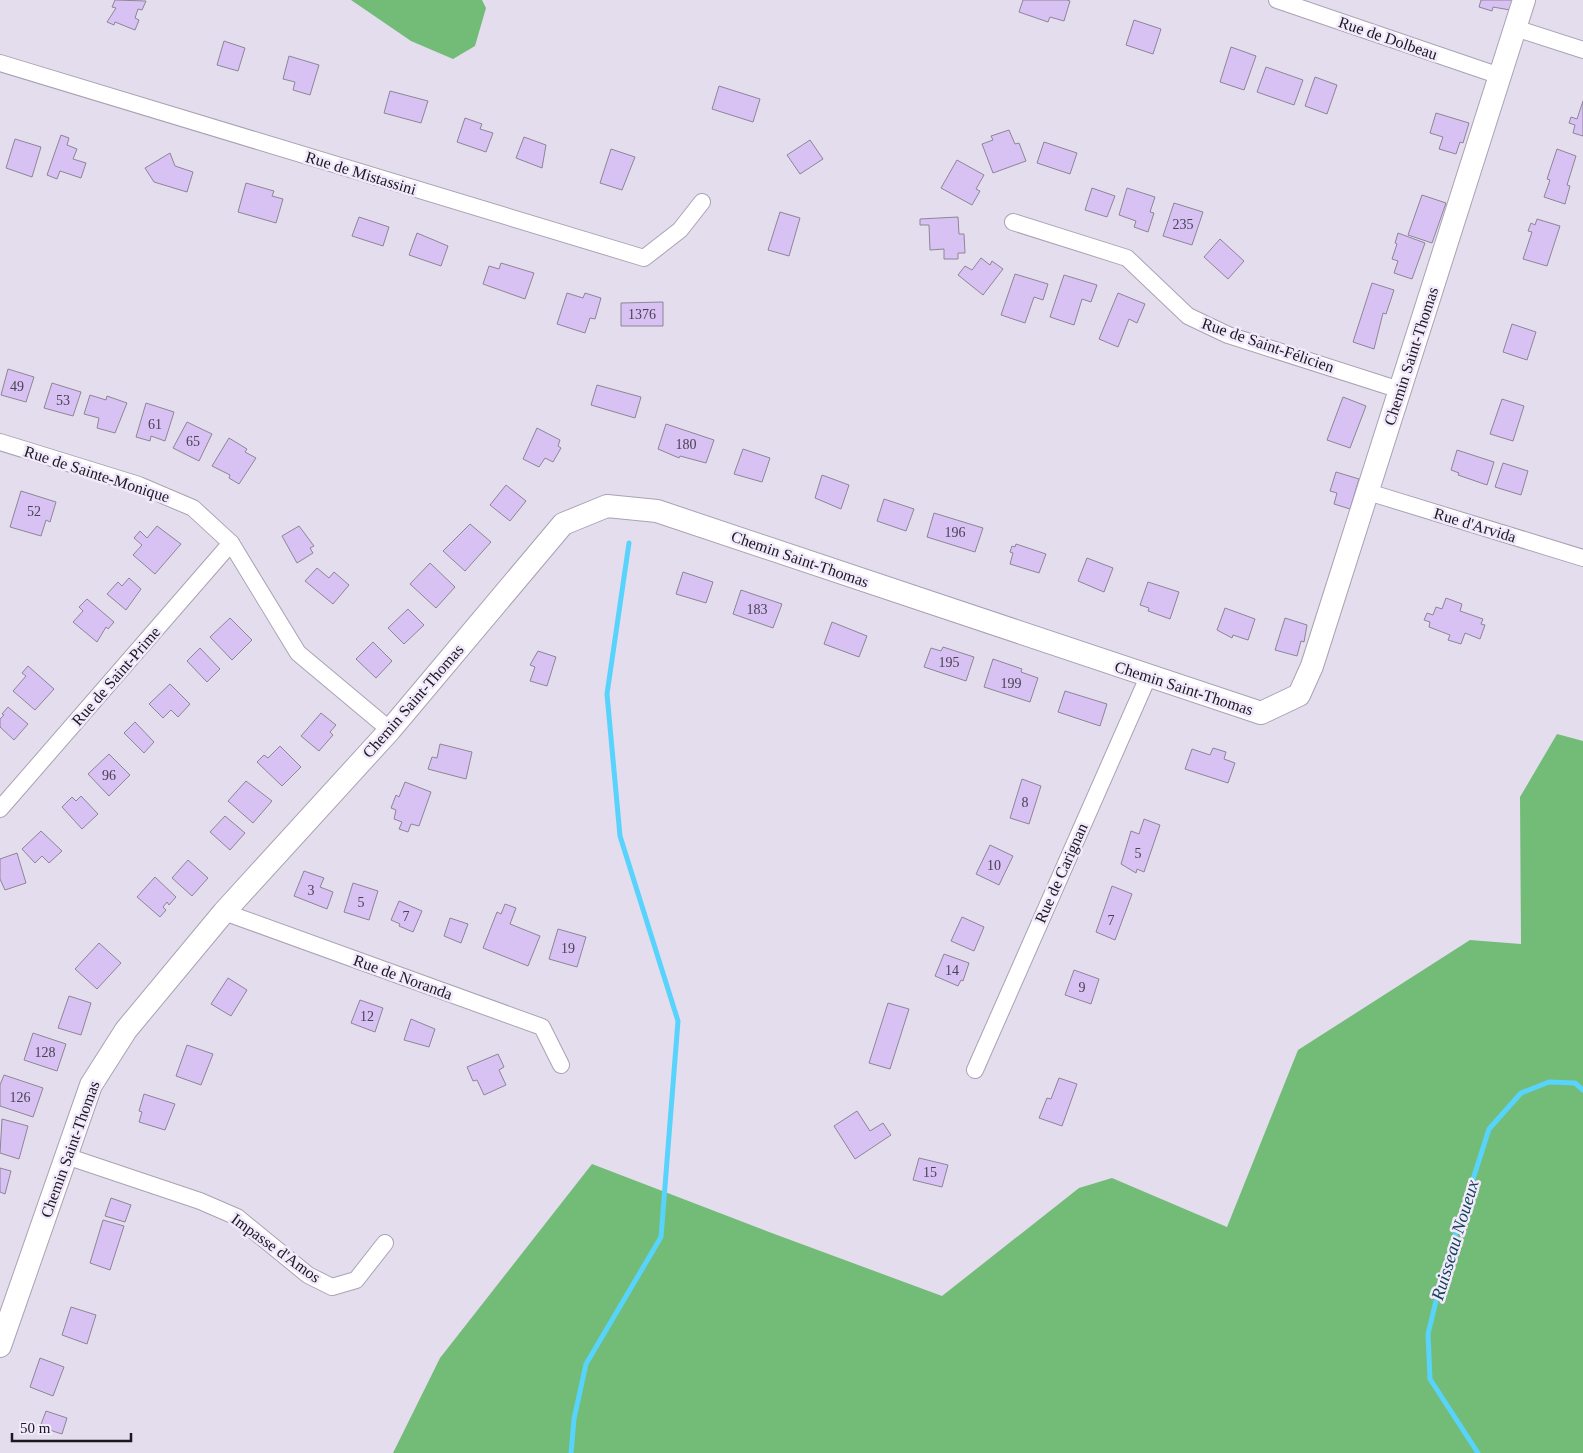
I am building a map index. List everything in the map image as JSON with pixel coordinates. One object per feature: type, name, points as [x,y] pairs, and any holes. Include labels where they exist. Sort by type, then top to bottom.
[{"type":"street","name":"Rue de Dolbeau","points":[[1277,0],[1500,76]]},
{"type":"street","name":"Chemin Saint-Thomas","points":[[0,1346],[90,1085],[121,1038],[224,912],[390,730],[563,524],[607,506],[657,511],[1148,676],[1261,712],[1299,695],[1312,666],[1524,0]]},
{"type":"street","points":[[1515,28],[1583,50]]},
{"type":"street","name":"Rue de Mistassini","points":[[0,63],[644,258],[680,230],[702,202]]},
{"type":"street","name":"Rue de Saint-Félicien","points":[[1013,222],[1127,258],[1188,316],[1228,335],[1400,390]]},
{"type":"street","name":"Rue de Sainte-Monique","points":[[0,442],[139,485],[169,496],[192,508],[231,544],[298,653],[390,730]]},
{"type":"street","name":"Rue d'Arvida","points":[[1368,492],[1583,558]]},
{"type":"street","name":"Rue de Saint-Prime","points":[[0,809],[231,544]]},
{"type":"street","name":"Rue de Carignan","points":[[975,1070],[1148,676]]},
{"type":"street","name":"Rue de Noranda","points":[[224,912],[542,1027],[561,1064]]},
{"type":"street","name":"Impasse d'Amos","points":[[66,1156],[200,1201],[237,1217],[308,1275],[332,1286],[356,1280],[385,1243]]},
{"type":"green space","points":[[351,0],[482,0],[486,8],[475,46],[453,59],[411,41]]},
{"type":"green space","points":[[1557,734],[1583,741],[1583,1453],[393,1453],[440,1358],[592,1164],[942,1296],[1079,1188],[1112,1178],[1227,1227],[1298,1050],[1470,940],[1521,944],[1520,797]]},
{"type":"building","points":[[115,0],[146,1],[142,10],[138,9],[135,18],[139,20],[135,30],[115,22],[114,25],[107,22],[116,8],[112,7]]},
{"type":"building","points":[[1023,0],[1070,1],[1064,21],[1050,17],[1048,22],[1019,12]]},
{"type":"building","points":[[1481,0],[1514,0],[1510,10],[1493,7],[1492,11],[1479,7]]},
{"type":"building","points":[[1134,20],[1161,29],[1153,54],[1126,45]]},
{"type":"building","points":[[224,41],[245,48],[238,71],[217,65]]},
{"type":"building","points":[[1231,47],[1256,56],[1244,90],[1220,82]]},
{"type":"building","points":[[289,56],[319,65],[310,95],[293,90],[295,82],[283,79]]},
{"type":"building","points":[[1266,67],[1303,80],[1294,105],[1257,92]]},
{"type":"building","points":[[1315,77],[1337,85],[1327,114],[1305,106]]},
{"type":"building","points":[[719,86],[760,99],[753,122],[712,109]]},
{"type":"building","points":[[390,91],[428,101],[421,123],[384,113]]},
{"type":"building","points":[[1583,101],[1583,136],[1573,133],[1575,125],[1569,123],[1571,117],[1577,119]]},
{"type":"building","points":[[1436,113],[1469,123],[1463,143],[1460,142],[1456,154],[1439,149],[1443,137],[1430,133]]},
{"type":"building","points":[[465,118],[482,124],[480,129],[493,133],[486,152],[457,142]]},
{"type":"building","points":[[1009,130],[1015,144],[1019,143],[1026,161],[993,173],[982,144],[993,140],[991,136]]},
{"type":"building","points":[[61,135],[69,138],[67,145],[77,149],[73,159],[86,163],[81,178],[60,171],[57,179],[47,175]]},
{"type":"building","points":[[524,137],[546,145],[542,168],[516,158]]},
{"type":"building","points":[[15,139],[41,147],[32,177],[6,168]]},
{"type":"building","points":[[810,140],[823,159],[800,174],[787,155]]},
{"type":"building","points":[[1044,142],[1077,153],[1070,174],[1037,163]]},
{"type":"building","points":[[611,149],[635,157],[622,190],[600,183]]},
{"type":"building","points":[[1557,149],[1576,156],[1567,185],[1570,186],[1565,204],[1544,197],[1550,180],[1547,179]]},
{"type":"building","points":[[170,153],[175,166],[193,172],[187,192],[154,182],[145,168]]},
{"type":"building","points":[[957,160],[984,175],[976,189],[980,191],[972,205],[941,188]]},
{"type":"building","points":[[246,183],[274,191],[272,196],[283,199],[276,223],[238,212]]},
{"type":"building","points":[[1092,188],[1115,196],[1107,217],[1085,210]]},
{"type":"building","points":[[1127,188],[1155,197],[1150,212],[1154,213],[1148,232],[1134,227],[1136,221],[1119,215]]},
{"type":"building","points":[[1422,195],[1446,203],[1432,243],[1408,235]]},
{"type":"building","points":[[1174,203],[1203,212],[1192,245],[1163,236]]},
{"type":"building","points":[[780,212],[800,218],[789,256],[768,250]]},
{"type":"building","points":[[359,217],[389,227],[383,246],[352,236]]},
{"type":"building","points":[[958,217],[959,234],[964,234],[965,253],[958,253],[958,259],[944,259],[944,249],[930,250],[929,225],[920,225],[920,219]]},
{"type":"building","points":[[1537,219],[1560,226],[1547,266],[1523,259],[1532,232],[1528,231],[1531,223],[1535,225]]},
{"type":"building","points":[[417,233],[448,246],[441,266],[409,255]]},
{"type":"building","points":[[1398,233],[1425,243],[1412,279],[1394,273],[1398,261],[1392,259]]},
{"type":"building","points":[[1220,239],[1244,261],[1228,279],[1204,257]]},
{"type":"building","points":[[981,258],[990,265],[992,261],[1003,269],[983,295],[958,275],[965,266],[972,270]]},
{"type":"building","points":[[501,263],[534,273],[525,299],[483,284],[489,266],[499,269]]},
{"type":"building","points":[[1015,274],[1048,284],[1043,300],[1034,297],[1025,323],[1001,315]]},
{"type":"building","points":[[1064,275],[1097,285],[1091,302],[1082,299],[1074,325],[1050,317]]},
{"type":"building","points":[[1372,283],[1394,290],[1386,314],[1383,313],[1374,349],[1353,342]]},
{"type":"building","points":[[567,293],[583,298],[585,293],[601,298],[595,319],[590,318],[585,333],[557,324]]},
{"type":"building","points":[[1118,293],[1145,304],[1137,323],[1129,319],[1118,347],[1099,339]]},
{"type":"building","points":[[663,302],[663,326],[621,326],[621,303]]},
{"type":"building","points":[[1512,324],[1536,332],[1527,360],[1503,352]]},
{"type":"building","points":[[8,369],[34,377],[26,402],[1,395]]},
{"type":"building","points":[[52,383],[81,392],[73,416],[44,408]]},
{"type":"building","points":[[597,385],[641,397],[635,418],[591,405]]},
{"type":"building","points":[[90,395],[106,400],[107,396],[127,403],[115,433],[97,428],[99,418],[84,414]]},
{"type":"building","points":[[1343,397],[1366,406],[1350,448],[1327,440]]},
{"type":"building","points":[[1502,399],[1524,406],[1513,441],[1490,434]]},
{"type":"building","points":[[146,403],[174,412],[165,441],[151,436],[150,441],[136,437]]},
{"type":"building","points":[[187,422],[212,434],[199,461],[173,448]]},
{"type":"building","points":[[666,424],[714,440],[706,463],[680,456],[679,458],[658,449]]},
{"type":"building","points":[[537,428],[560,440],[558,446],[561,448],[553,462],[545,458],[539,467],[523,459]]},
{"type":"building","points":[[229,438],[247,449],[245,452],[256,458],[239,484],[229,478],[230,475],[212,466]]},
{"type":"building","points":[[743,449],[770,458],[762,482],[734,474]]},
{"type":"building","points":[[1457,450],[1494,462],[1487,485],[1458,475],[1459,473],[1451,470]]},
{"type":"building","points":[[1503,463],[1528,471],[1521,495],[1495,487]]},
{"type":"building","points":[[1336,472],[1359,479],[1350,509],[1334,504],[1337,493],[1330,491]]},
{"type":"building","points":[[822,475],[849,485],[841,509],[815,498]]},
{"type":"building","points":[[506,485],[526,501],[510,521],[490,505]]},
{"type":"building","points":[[21,491],[56,502],[50,522],[46,520],[41,536],[10,527]]},
{"type":"building","points":[[884,499],[914,509],[906,531],[877,521]]},
{"type":"building","points":[[934,513],[983,528],[975,552],[927,537]]},
{"type":"building","points":[[470,524],[491,542],[465,571],[443,551]]},
{"type":"building","points":[[157,526],[181,544],[155,574],[133,555],[142,545],[134,538],[140,531],[147,538]]},
{"type":"building","points":[[299,526],[314,546],[310,548],[313,553],[297,563],[282,536]]},
{"type":"building","points":[[1016,544],[1046,554],[1039,573],[1010,564],[1013,553],[1010,552],[1012,546],[1015,547]]},
{"type":"building","points":[[1087,558],[1113,568],[1104,592],[1078,581]]},
{"type":"building","points":[[430,563],[455,587],[436,608],[410,584]]},
{"type":"building","points":[[317,568],[329,578],[334,572],[349,585],[333,604],[305,581]]},
{"type":"building","points":[[683,572],[713,582],[706,603],[676,594]]},
{"type":"building","points":[[129,578],[141,589],[126,610],[107,594],[118,582],[122,586]]},
{"type":"building","points":[[1148,582],[1179,592],[1170,619],[1148,611],[1149,608],[1140,605]]},
{"type":"building","points":[[741,590],[782,604],[773,628],[733,614]]},
{"type":"building","points":[[1446,598],[1462,604],[1460,611],[1483,619],[1481,624],[1485,625],[1480,639],[1465,633],[1461,644],[1448,640],[1450,635],[1429,627],[1430,622],[1424,620],[1427,613],[1433,615],[1436,607],[1442,609]]},
{"type":"building","points":[[87,599],[114,622],[108,629],[106,627],[97,642],[73,622],[83,611],[79,607]]},
{"type":"building","points":[[1225,608],[1255,619],[1248,640],[1233,635],[1232,638],[1217,630]]},
{"type":"building","points":[[408,609],[424,625],[404,644],[388,628]]},
{"type":"building","points":[[230,618],[252,640],[232,660],[210,637]]},
{"type":"building","points":[[1285,618],[1307,625],[1304,642],[1301,641],[1297,656],[1275,650]]},
{"type":"building","points":[[832,622],[867,636],[859,657],[824,644]]},
{"type":"building","points":[[373,642],[392,661],[376,678],[356,659]]},
{"type":"building","points":[[943,647],[974,657],[966,681],[924,667],[931,648],[941,651]]},
{"type":"building","points":[[200,648],[220,669],[207,682],[187,661]]},
{"type":"building","points":[[538,651],[556,657],[547,686],[530,681],[535,667],[530,665]]},
{"type":"building","points":[[993,659],[1022,669],[1021,672],[1038,678],[1030,702],[984,687]]},
{"type":"building","points":[[28,666],[54,689],[35,710],[13,691],[26,676],[22,673]]},
{"type":"building","points":[[170,684],[190,704],[178,717],[171,710],[163,718],[149,704]]},
{"type":"building","points":[[1065,691],[1107,704],[1100,726],[1058,712]]},
{"type":"building","points":[[8,707],[28,724],[14,740],[0,727],[0,719],[4,715],[2,714]]},
{"type":"building","points":[[321,713],[336,725],[330,732],[333,735],[319,751],[301,736]]},
{"type":"building","points":[[135,722],[154,742],[144,753],[124,733]]},
{"type":"building","points":[[440,744],[472,752],[466,779],[428,769],[432,757],[437,758]]},
{"type":"building","points":[[280,746],[301,767],[282,786],[257,762],[264,755],[268,758]]},
{"type":"building","points":[[1213,748],[1226,752],[1224,759],[1235,763],[1228,783],[1185,769],[1192,749],[1210,755]]},
{"type":"building","points":[[109,754],[130,775],[109,796],[88,774]]},
{"type":"building","points":[[1022,779],[1041,786],[1029,824],[1010,818]]},
{"type":"building","points":[[246,781],[272,801],[253,823],[228,801]]},
{"type":"building","points":[[405,782],[431,792],[419,826],[411,824],[408,832],[399,829],[402,822],[394,819],[396,810],[391,808],[396,795],[399,797]]},
{"type":"building","points":[[81,796],[98,814],[82,829],[62,807],[72,797],[76,801]]},
{"type":"building","points":[[225,816],[245,833],[230,850],[210,832]]},
{"type":"building","points":[[1144,819],[1160,825],[1144,872],[1137,869],[1136,873],[1121,864],[1131,831],[1139,834]]},
{"type":"building","points":[[41,831],[62,851],[49,863],[42,856],[35,863],[22,849]]},
{"type":"building","points":[[990,845],[1013,856],[999,885],[976,874]]},
{"type":"building","points":[[17,853],[26,883],[5,890],[0,879],[0,859]]},
{"type":"building","points":[[188,860],[208,878],[192,896],[172,878]]},
{"type":"building","points":[[304,871],[324,878],[320,887],[333,892],[327,909],[294,896]]},
{"type":"building","points":[[155,877],[176,897],[169,905],[167,902],[163,907],[166,910],[160,917],[137,897]]},
{"type":"building","points":[[353,883],[378,891],[369,920],[344,912]]},
{"type":"building","points":[[1112,886],[1132,894],[1115,940],[1096,932]]},
{"type":"building","points":[[399,901],[422,911],[413,932],[391,920]]},
{"type":"building","points":[[505,904],[516,908],[510,924],[540,936],[528,966],[483,948],[497,912],[501,914]]},
{"type":"building","points":[[962,917],[984,927],[974,951],[951,941]]},
{"type":"building","points":[[450,918],[468,924],[461,943],[444,936]]},
{"type":"building","points":[[558,929],[586,937],[577,967],[549,959]]},
{"type":"building","points":[[99,943],[121,963],[97,989],[75,969]]},
{"type":"building","points":[[944,954],[969,963],[963,981],[961,980],[958,986],[935,976]]},
{"type":"building","points":[[1074,970],[1099,979],[1091,1004],[1065,995]]},
{"type":"building","points":[[228,978],[247,990],[231,1016],[211,1004]]},
{"type":"building","points":[[69,996],[91,1003],[81,1035],[58,1028]]},
{"type":"building","points":[[360,1000],[383,1008],[375,1032],[351,1023]]},
{"type":"building","points":[[888,1003],[909,1009],[890,1069],[869,1063]]},
{"type":"building","points":[[411,1019],[435,1029],[429,1047],[404,1040]]},
{"type":"building","points":[[33,1033],[66,1044],[57,1071],[24,1060]]},
{"type":"building","points":[[187,1045],[213,1054],[201,1085],[176,1076]]},
{"type":"building","points":[[498,1054],[504,1067],[499,1070],[506,1085],[484,1095],[477,1080],[473,1081],[467,1067]]},
{"type":"building","points":[[4,1075],[43,1088],[33,1117],[0,1106],[0,1085]]},
{"type":"building","points":[[1059,1078],[1077,1084],[1062,1126],[1039,1118],[1047,1098],[1051,1099]]},
{"type":"building","points":[[144,1094],[175,1104],[165,1130],[139,1122],[142,1112],[139,1111]]},
{"type":"building","points":[[857,1111],[870,1131],[883,1123],[891,1135],[855,1159],[834,1126]]},
{"type":"building","points":[[2,1119],[28,1126],[19,1159],[0,1153]]},
{"type":"building","points":[[919,1158],[948,1165],[942,1187],[913,1180]]},
{"type":"building","points":[[0,1168],[11,1171],[5,1194],[0,1192]]},
{"type":"building","points":[[111,1198],[131,1205],[125,1222],[105,1216]]},
{"type":"building","points":[[103,1220],[124,1226],[110,1270],[90,1263]]},
{"type":"building","points":[[71,1307],[96,1315],[87,1344],[62,1335]]},
{"type":"building","points":[[40,1358],[64,1367],[53,1396],[30,1387]]},
{"type":"building","points":[[46,1411],[67,1418],[62,1434],[40,1427]]},
{"type":"waterway","points":[[571,1453],[574,1419],[586,1364],[661,1237],[678,1021],[620,836],[607,694],[629,543]]},
{"type":"waterway","name":"Ruisseau Noueux","points":[[1478,1453],[1430,1379],[1428,1334],[1441,1280],[1489,1129],[1521,1093],[1549,1082],[1575,1083],[1583,1090]]}]
